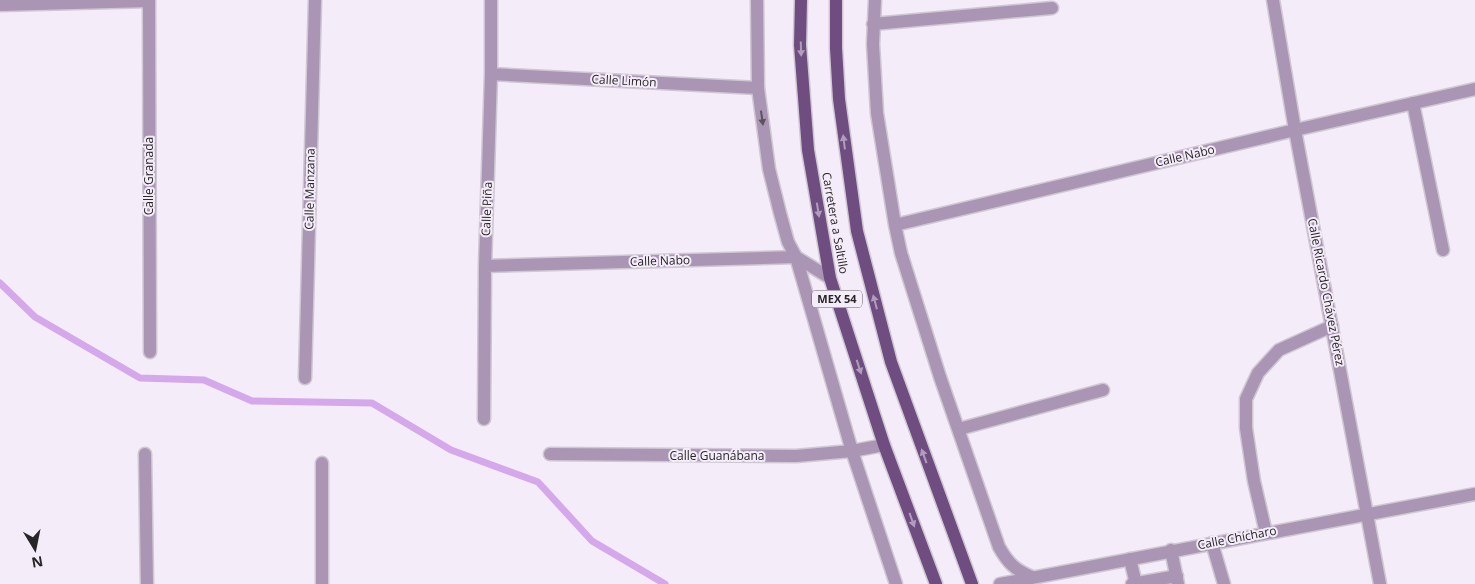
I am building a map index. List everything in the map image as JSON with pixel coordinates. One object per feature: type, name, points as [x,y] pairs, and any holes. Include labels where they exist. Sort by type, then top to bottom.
[{"type":"main road","name":"Carretera a Saltillo","points":[[801,0],[800,45],[808,150],[830,278],[884,445],[936,584]]},
{"type":"main road","name":"Carretera a Saltillo","points":[[836,0],[839,99],[857,231],[892,362],[972,584]]},
{"type":"street","name":"Calle Manzana","points":[[305,378],[315,0]]},
{"type":"street","name":"Calle Piña","points":[[484,419],[485,266],[491,74],[491,0]]},
{"type":"street","points":[[757,0],[758,88],[769,170],[788,242],[796,257],[852,451],[896,584]]},
{"type":"street","points":[[875,0],[873,24],[878,113],[901,253],[998,547],[1007,561],[1020,572],[1032,577]]},
{"type":"street","name":"Calle Ricardo Chávez Pérez","points":[[1273,0],[1295,130],[1380,584]]},
{"type":"street","points":[[0,5],[149,1]]},
{"type":"street","name":"Calle Granada","points":[[149,1],[150,352]]},
{"type":"street","points":[[873,24],[1052,8]]},
{"type":"street","name":"Calle Limón","points":[[491,74],[758,88]]},
{"type":"street","name":"Calle Nabo","points":[[895,225],[1475,89]]},
{"type":"street","points":[[1413,103],[1443,250]]},
{"type":"street","points":[[796,257],[830,278]]},
{"type":"street","name":"Calle Nabo","points":[[485,266],[796,257]]},
{"type":"street","points":[[1266,533],[1254,481],[1248,437],[1246,399],[1258,373],[1279,350],[1332,326]]},
{"type":"street","points":[[959,429],[1103,390]]},
{"type":"street","name":"Calle Guanábana","points":[[550,454],[796,456],[852,451],[884,445]]},
{"type":"street","points":[[145,454],[147,584]]},
{"type":"street","points":[[322,463],[322,584]]},
{"type":"street","name":"Calle Chícharo","points":[[1000,584],[1171,550],[1475,494]]},
{"type":"street","points":[[1212,543],[1224,584]]},
{"type":"street","points":[[1130,558],[1134,584],[1178,580],[1171,550]]},
{"type":"waterway","points":[[0,283],[35,317],[140,378],[204,380],[252,401],[372,403],[451,450],[538,482],[592,541],[665,584]]}]
